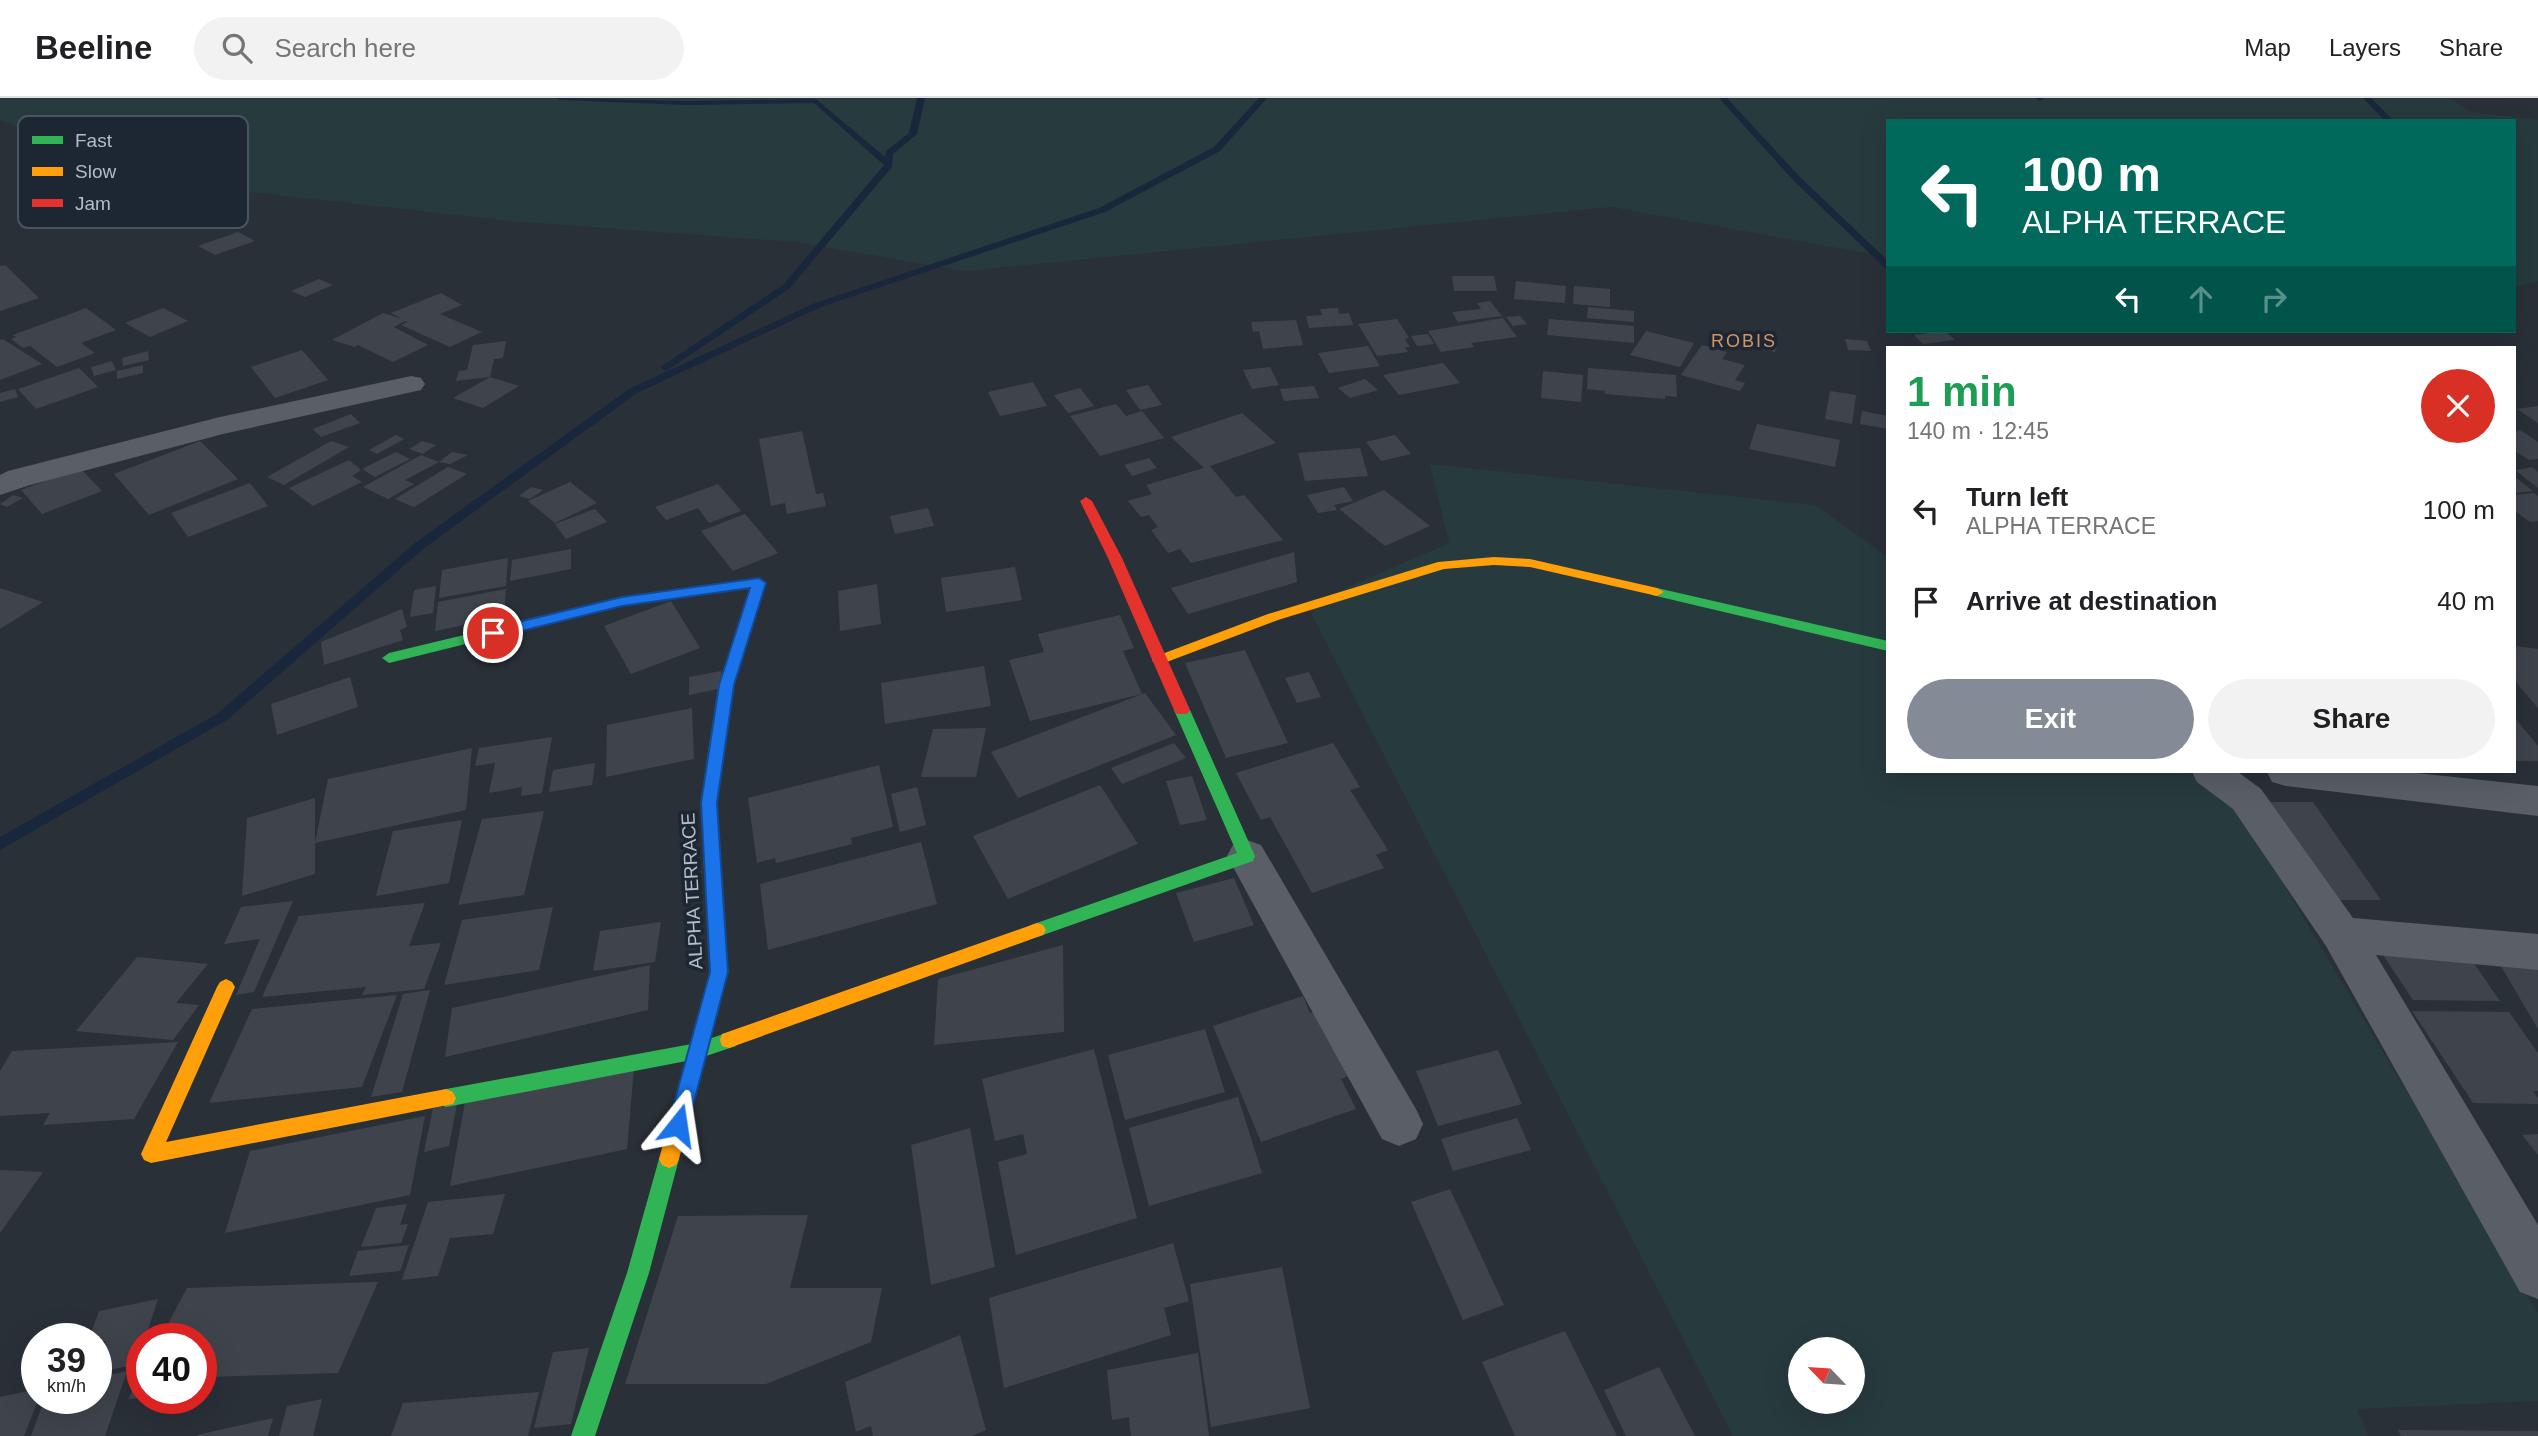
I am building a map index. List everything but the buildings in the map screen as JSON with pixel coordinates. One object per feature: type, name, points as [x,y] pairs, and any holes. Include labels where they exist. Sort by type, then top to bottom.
[{"type":"street","points":[[0,486],[19,478],[220,426],[411,384]]},
{"type":"street","points":[[1086,501],[1115,558],[1247,856],[1399,1124]]},
{"type":"street","points":[[1159,660],[1273,617],[1443,565],[1494,561],[1530,563],[1886,646]]},
{"type":"street","name":"ALPHA TERRACE","points":[[389,658],[622,601],[759,583],[726,685],[709,803],[719,972],[638,1273],[583,1436]]},
{"type":"street","points":[[2212,773],[2247,799],[2341,934],[2538,1274]]},
{"type":"street","points":[[2295,773],[2538,801]]},
{"type":"street","points":[[226,987],[151,1154],[697,1051],[1247,856]]},
{"type":"street","points":[[2341,934],[2538,952]]},
{"type":"green space","points":[[0,98],[2449,98],[2472,112],[2538,120],[2538,281],[2516,287],[2516,119],[1886,119],[1886,257],[1611,207],[966,271],[796,242],[510,221],[248,192],[248,116],[18,116],[18,127],[0,120]]},
{"type":"green space","points":[[1430,464],[1815,505],[1886,556],[1886,773],[2189,773],[2237,806],[2538,1313],[2538,1401],[2357,1409],[2368,1436],[1733,1436],[1307,605],[1449,543]]},
{"type":"waterway","points":[[560,98],[688,103],[816,101],[889,165]]},
{"type":"waterway","points":[[889,165],[889,153],[913,134],[921,98]]},
{"type":"waterway","points":[[0,844],[222,717],[419,546],[633,391],[818,305],[1102,210],[1217,149],[1263,98]]},
{"type":"waterway","points":[[1723,98],[1796,178],[1886,264]]},
{"type":"waterway","points":[[2367,98],[2388,119]]},
{"type":"waterway","points":[[666,368],[786,287],[889,165]]},
{"type":"traffic: fast","points":[[389,658],[622,601],[759,583],[726,685],[717,746]]},
{"type":"traffic: fast","points":[[1657,592],[1886,646]]},
{"type":"traffic: fast","points":[[1037,930],[1247,856],[1182,710]]},
{"type":"traffic: fast","points":[[446,1098],[697,1051],[729,1040]]},
{"type":"traffic: fast","points":[[583,1436],[638,1273],[669,1159]]},
{"type":"traffic: slow","points":[[1159,660],[1273,617],[1443,565],[1494,561],[1530,563],[1657,592]]},
{"type":"traffic: slow","points":[[669,1159],[719,972],[709,803],[717,746]]},
{"type":"traffic: slow","points":[[729,1040],[1037,930]]},
{"type":"traffic: slow","points":[[226,987],[151,1154],[446,1098]]},
{"type":"traffic: jam","points":[[1086,501],[1115,558],[1182,710]]},
{"type":"district","name":"ROBIS","points":[[1744,341]]},
{"type":"route","points":[[493,633],[622,601],[759,583],[726,685],[709,803],[719,972],[678,1125]]}]
